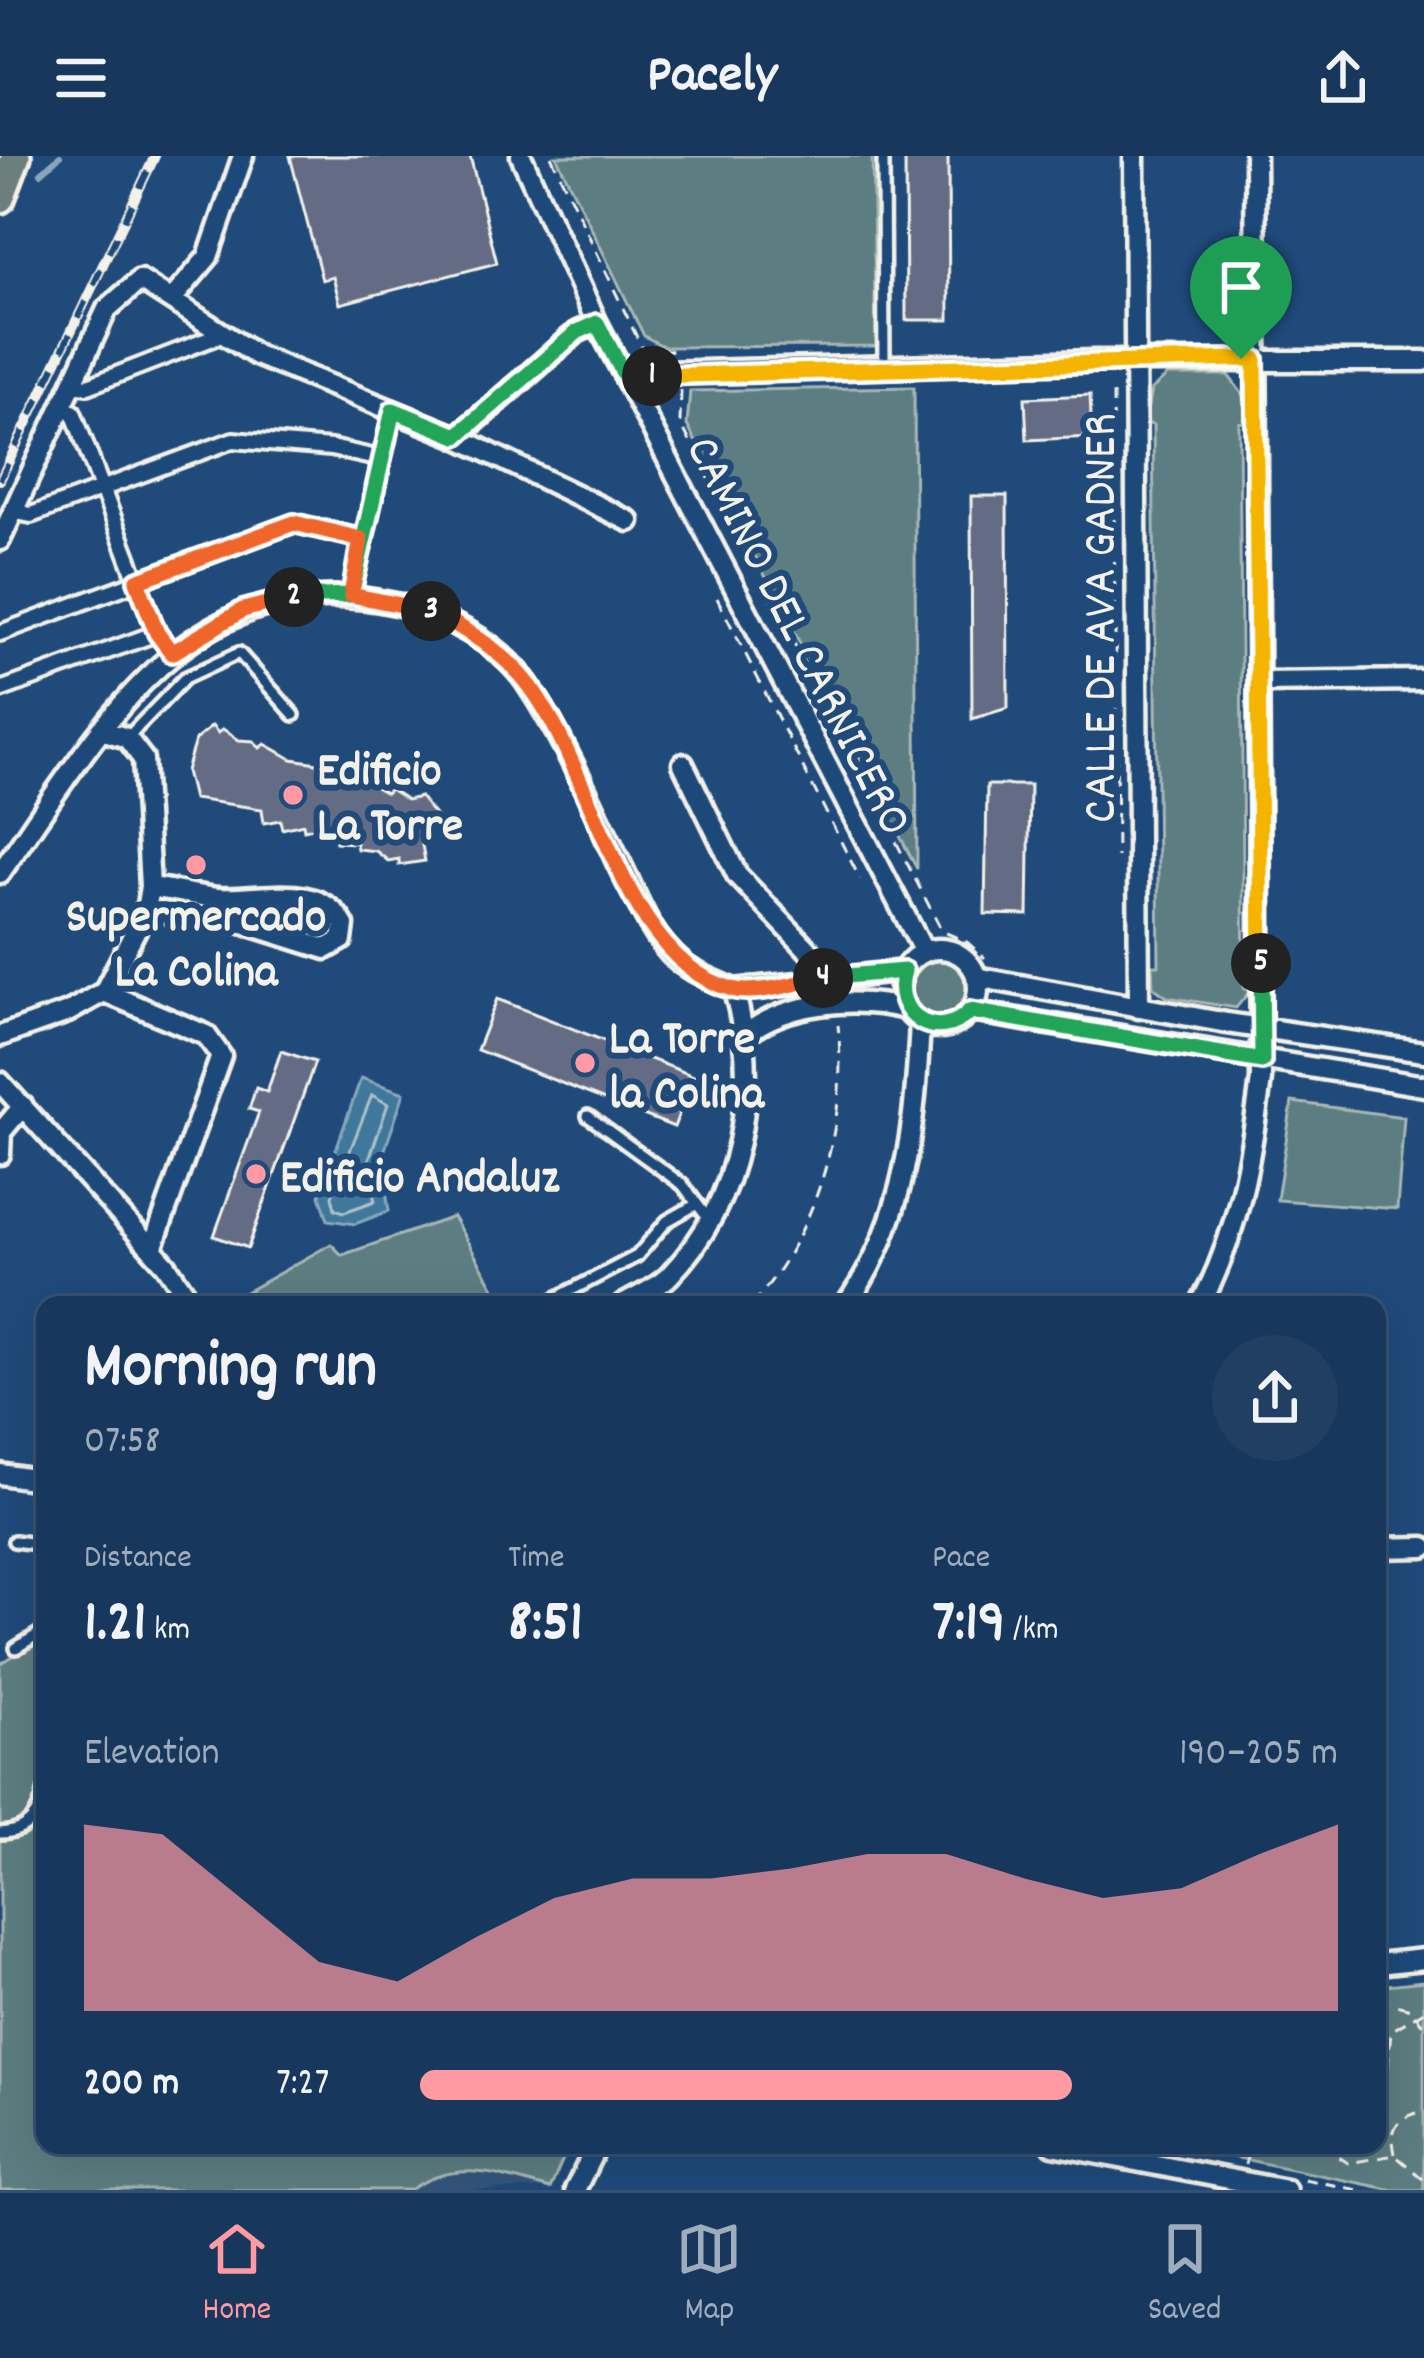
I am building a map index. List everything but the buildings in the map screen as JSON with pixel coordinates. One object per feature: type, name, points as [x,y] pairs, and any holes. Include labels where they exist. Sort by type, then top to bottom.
[{"type":"main road","points":[[0,198],[16,156]]},
{"type":"street","points":[[174,297],[208,257],[243,156]]},
{"type":"street","name":"CAMINO DEL CARNICERO","points":[[521,156],[597,323],[924,952]]},
{"type":"street","name":"CALLE DE AVA GADNER","points":[[1134,156],[1138,1008]]},
{"type":"street","points":[[1205,1296],[1221,1266],[1251,1160],[1262,1061],[1255,156]]},
{"type":"street","points":[[0,540],[107,309],[140,280],[174,297],[256,355],[457,436],[629,521]]},
{"type":"street","points":[[457,436],[577,332],[597,323]]},
{"type":"street","points":[[73,384],[88,386],[223,334]]},
{"type":"street","points":[[630,386],[660,372],[680,371],[1136,360],[1424,361]]},
{"type":"street","points":[[60,409],[73,412],[157,633],[172,653]]},
{"type":"street","points":[[351,595],[393,410]]},
{"type":"street","points":[[12,511],[31,515],[233,440],[331,448],[381,459]]},
{"type":"street","points":[[0,633],[294,523],[361,539]]},
{"type":"street","points":[[0,873],[101,730],[172,653],[243,610],[299,596],[351,595],[434,612],[522,676],[558,734],[649,922],[678,962],[734,990],[904,971]]},
{"type":"street","points":[[0,690],[157,633]]},
{"type":"street","points":[[1262,682],[1424,680]]},
{"type":"street","points":[[0,1036],[68,1012],[104,992],[146,910],[150,886],[143,759],[127,738],[101,730]]},
{"type":"street","points":[[682,764],[737,874],[834,977]]},
{"type":"street","points":[[146,910],[243,923],[326,950],[342,940],[344,925],[335,908],[323,902],[287,895],[220,898],[150,886]]},
{"type":"street","points":[[851,1296],[894,1216],[915,1132],[913,1016],[900,997],[904,971],[924,952],[949,951],[983,971],[1138,1008],[1424,1052]]},
{"type":"street","points":[[970,1011],[983,971]]},
{"type":"street","points":[[638,1296],[669,1277],[741,1144],[746,1034],[734,990]]},
{"type":"street","points":[[104,992],[206,1035],[220,1056],[152,1249]]},
{"type":"street","points":[[746,1034],[766,1018],[836,1005],[882,1003],[943,1027],[970,1011],[1424,1085]]},
{"type":"street","points":[[0,1082],[152,1249],[187,1296]]},
{"type":"street","points":[[0,1154],[1,1132],[23,1106]]},
{"type":"street","points":[[0,1474],[36,1480]]},
{"type":"street","points":[[1386,1548],[1424,1546]]},
{"type":"street","points":[[1386,1963],[1424,1959]]},
{"type":"street","points":[[575,2190],[593,2154]]},
{"type":"street","points":[[1100,2154],[1286,2190]]},
{"type":"lane","points":[[883,156],[884,366]]},
{"type":"lane","points":[[127,738],[185,678],[239,653],[294,715]]},
{"type":"lane","points":[[560,1296],[637,1256],[667,1221],[703,1212],[683,1185],[588,1116]]},
{"type":"lane","points":[[14,1541],[36,1544]]},
{"type":"lane","points":[[16,1648],[36,1636]]},
{"type":"lane","points":[[0,1833],[17,1832],[32,1822],[36,1812]]},
{"type":"path","points":[[551,156],[642,348],[680,350],[680,422],[942,931],[968,942],[983,971]]},
{"type":"path","points":[[1114,393],[1118,873]]},
{"type":"path","points":[[758,1296],[795,1245],[828,1158],[840,1079],[836,1005]]},
{"type":"path","points":[[1386,2001],[1402,2003],[1424,2026]]},
{"type":"path","points":[[1386,2070],[1391,2031],[1424,2011]]},
{"type":"path","points":[[1424,2111],[1406,2115],[1394,2126],[1395,2155],[1424,2180]]},
{"type":"path","points":[[1244,2167],[1248,2154]]},
{"type":"path","points":[[1334,2154],[1348,2163],[1395,2155]]},
{"type":"shaded area","points":[[453,2170],[478,2170],[550,2189],[410,2190]]},
{"type":"green space","points":[[556,156],[872,156],[876,346],[665,347],[644,336]]},
{"type":"green space","points":[[1168,375],[1228,375],[1244,396],[1248,421],[1239,423],[1244,989],[1250,991],[1236,1008],[1167,997],[1153,987],[1152,965],[1159,965],[1153,425],[1145,423],[1151,390]]},
{"type":"green space","points":[[914,387],[917,869],[687,425],[690,391]]},
{"type":"green space","points":[[939,961],[959,970],[968,990],[959,1010],[939,1019],[919,1010],[910,990],[919,970]]},
{"type":"green space","points":[[1292,1102],[1404,1117],[1397,1209],[1277,1200]]},
{"type":"green space","points":[[453,1217],[499,1296],[239,1296],[331,1244],[342,1255]]},
{"type":"green space","points":[[36,1642],[36,2154],[565,2154],[550,2189],[462,2172],[427,2180],[410,2190],[0,2190],[0,1664]]},
{"type":"green space","points":[[1424,1981],[1424,2190],[1393,2190],[1219,2154],[1386,2154],[1386,1985]]},
{"type":"water","points":[[361,1078],[404,1093],[377,1173],[384,1174],[389,1211],[355,1224],[328,1220],[320,1195]]},
{"type":"waterway","points":[[41,173],[60,156]]},
{"type":"railway","points":[[0,480],[155,156]]},
{"type":"place","name":"Edificio La Torre","points":[[293,795]]},
{"type":"place","name":"Supermercado La Colina","points":[[196,865]]},
{"type":"place","name":"La Torre la Colina","points":[[585,1063]]},
{"type":"place","name":"Edificio Andaluz","points":[[256,1174]]},
{"type":"route","points":[[1241,359],[660,372],[630,386],[597,323],[577,332],[457,436],[393,410],[351,595],[299,596],[243,610],[172,653],[157,633],[137,581],[294,523],[361,539],[351,595],[434,612],[522,676],[558,734],[649,922],[678,962],[734,990],[904,971],[900,997],[905,1009],[931,1026],[953,1024],[970,1011],[1262,1061],[1262,682],[1255,359],[1241,359]]}]
